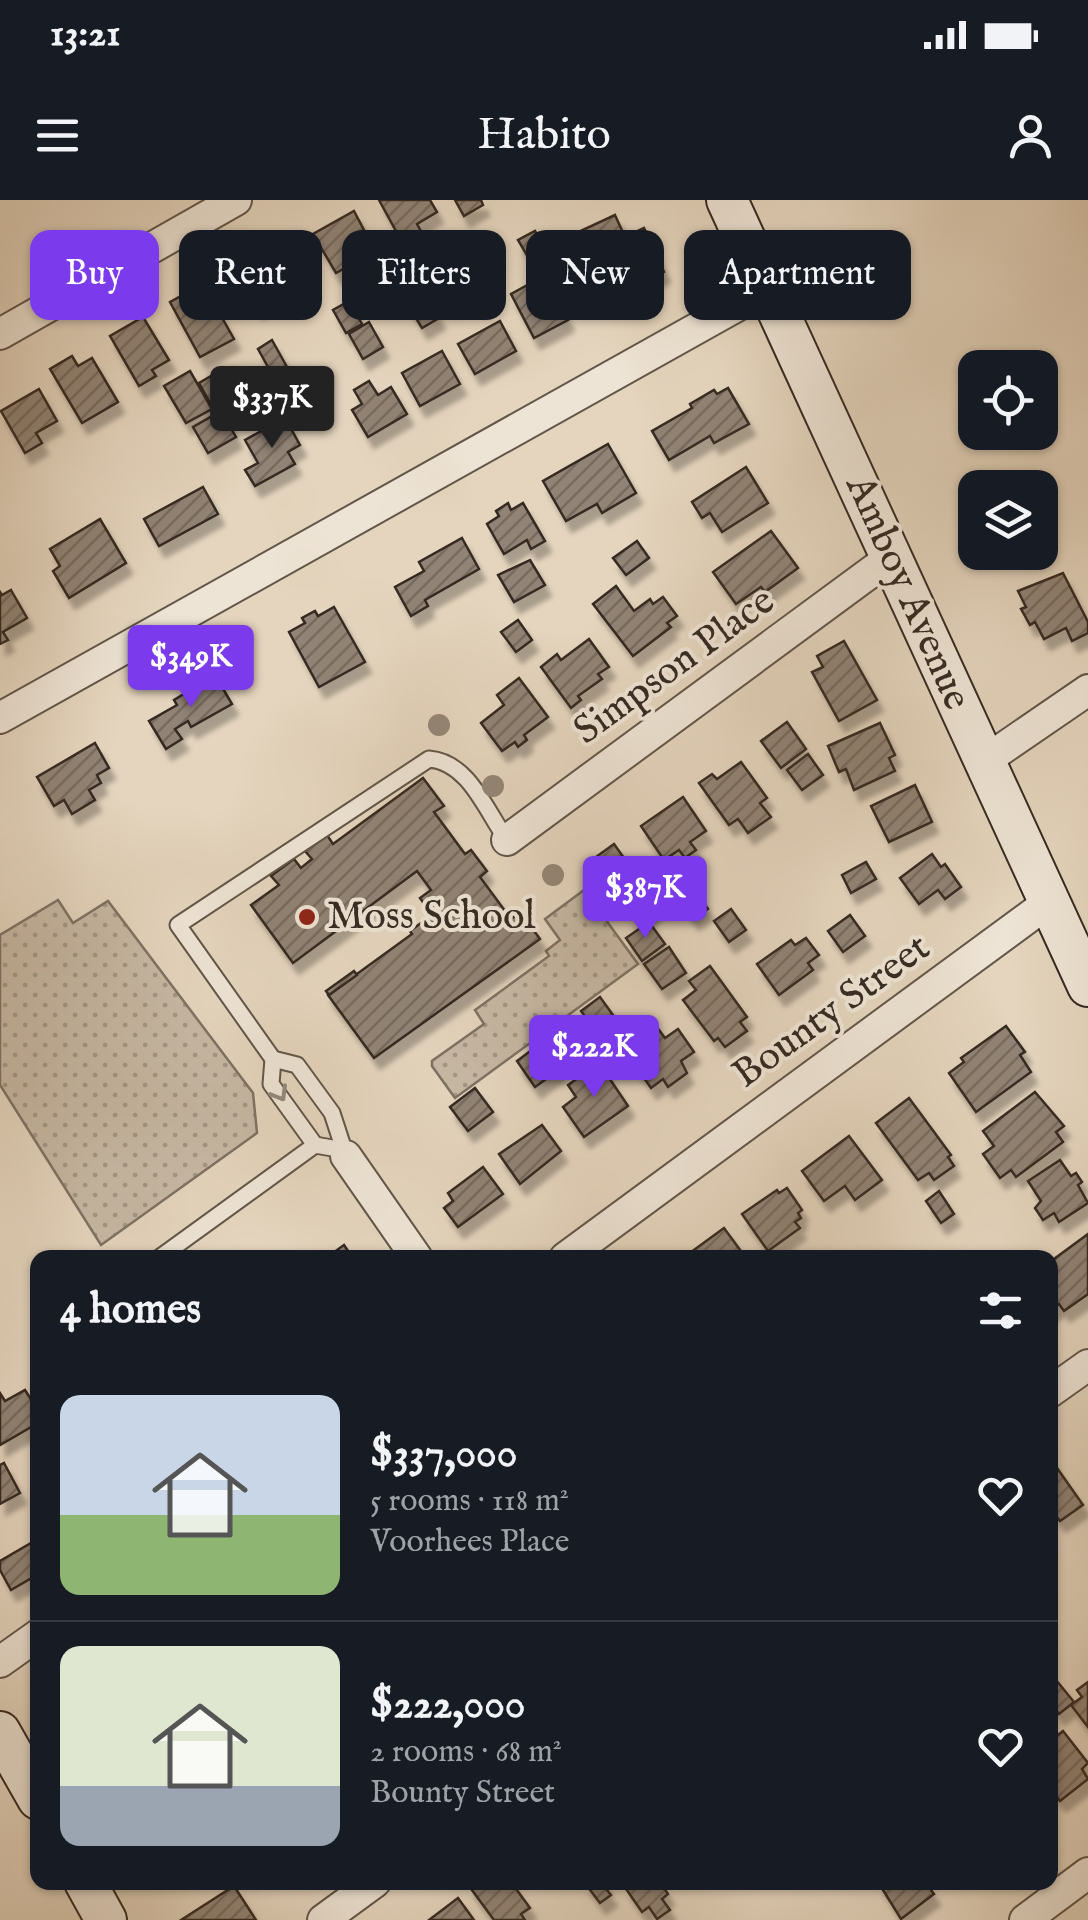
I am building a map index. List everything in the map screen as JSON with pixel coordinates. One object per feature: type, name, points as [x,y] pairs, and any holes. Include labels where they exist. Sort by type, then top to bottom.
[{"type":"street","points":[[0,334],[236,200]]},
{"type":"street","name":"Amboy Avenue","points":[[727,200],[741,230]]},
{"type":"street","points":[[0,718],[712,320]]},
{"type":"street","name":"Amboy Avenue","points":[[783,320],[983,762],[1049,902],[1083,961]]},
{"type":"street","name":"Simpson Place","points":[[507,840],[890,558]]},
{"type":"street","points":[[983,762],[1088,690]]},
{"type":"street","name":"Bounty Street","points":[[577,1250],[1049,902]]},
{"type":"street","points":[[346,1156],[411,1250]]},
{"type":"street","points":[[1058,1386],[1088,1364]]},
{"type":"street","points":[[0,1662],[30,1641]]},
{"type":"street","points":[[0,1732],[30,1785]]},
{"type":"street","points":[[1025,1920],[1088,1872]]},
{"type":"street","points":[[89,1890],[106,1920]]},
{"type":"street","points":[[323,1920],[364,1890]]},
{"type":"lane","points":[[346,1156],[315,1145],[271,1084],[272,1059],[178,926],[429,760],[443,760],[468,778],[507,840]]},
{"type":"lane","points":[[272,1059],[297,1064],[332,1113],[346,1156]]},
{"type":"lane","points":[[170,1250],[315,1145]]},
{"type":"shaded area","points":[[584,890],[638,964],[455,1098],[432,1061],[484,1024],[475,1010],[549,956],[546,951],[560,940],[545,919]]},
{"type":"shaded area","points":[[58,900],[73,923],[108,901],[253,1093],[257,1133],[101,1245],[0,1085],[0,935]]},
{"type":"building","points":[[379,200],[430,200],[437,212],[417,224],[420,230],[395,230]]},
{"type":"building","points":[[455,200],[481,200],[483,205],[464,216]]},
{"type":"building","points":[[354,211],[364,230],[342,230],[342,270],[336,273],[322,249],[320,230]]},
{"type":"building","points":[[615,215],[622,230],[582,230]]},
{"type":"building","points":[[526,236],[526,254],[518,240]]},
{"type":"building","points":[[526,286],[526,320],[568,320],[534,338],[511,294]]},
{"type":"building","points":[[179,297],[179,318],[170,302]]},
{"type":"building","points":[[342,305],[342,320],[360,320],[362,324],[346,333],[333,310]]},
{"type":"building","points":[[145,320],[169,360],[152,370],[156,376],[139,386],[110,336]]},
{"type":"building","points":[[180,320],[223,320],[234,339],[200,357]]},
{"type":"building","points":[[417,320],[436,320],[422,328]]},
{"type":"building","points":[[500,321],[516,351],[475,374],[458,344]]},
{"type":"building","points":[[369,322],[383,347],[363,359],[349,334]]},
{"type":"building","points":[[272,340],[287,367],[273,376],[258,349]]},
{"type":"building","points":[[442,351],[460,384],[420,406],[402,373]]},
{"type":"building","points":[[72,356],[78,366],[92,358],[118,402],[82,423],[50,369]]},
{"type":"building","points":[[225,368],[239,393],[213,408],[199,383]]},
{"type":"building","points":[[190,371],[212,409],[186,423],[164,386]]},
{"type":"building","points":[[369,381],[378,395],[391,387],[407,414],[368,437],[352,410],[362,404],[354,390]]},
{"type":"building","points":[[728,388],[749,424],[714,443],[710,436],[669,460],[652,431],[714,390],[717,394]]},
{"type":"building","points":[[39,389],[57,421],[36,433],[42,443],[25,453],[1,411]]},
{"type":"building","points":[[221,411],[236,437],[208,453],[193,427]]},
{"type":"building","points":[[285,418],[300,445],[288,452],[295,464],[255,486],[245,470],[258,463],[245,440]]},
{"type":"building","points":[[608,444],[636,493],[602,513],[597,504],[566,521],[543,481]]},
{"type":"building","points":[[746,467],[768,503],[722,532],[710,513],[702,518],[692,502]]},
{"type":"building","points":[[203,487],[218,514],[159,546],[144,519]]},
{"type":"building","points":[[508,503],[511,510],[523,503],[545,541],[531,549],[527,540],[504,554],[487,524]]},
{"type":"building","points":[[100,519],[126,563],[69,598],[53,571],[60,566],[50,549]]},
{"type":"building","points":[[771,531],[798,568],[765,592],[761,587],[736,604],[713,572]]},
{"type":"building","points":[[462,538],[479,569],[425,600],[428,606],[411,616],[395,587],[424,571],[419,562]]},
{"type":"building","points":[[637,541],[649,558],[626,575],[613,558]]},
{"type":"building","points":[[530,560],[545,585],[514,602],[498,575]]},
{"type":"building","points":[[1063,573],[1088,622],[1088,633],[1072,641],[1066,628],[1044,639],[1035,622],[1030,625],[1021,609],[1026,607],[1018,591]]},
{"type":"building","points":[[616,586],[634,611],[650,599],[653,604],[663,597],[677,616],[667,623],[671,627],[633,656],[593,604]]},
{"type":"building","points":[[11,590],[27,618],[3,632],[8,640],[0,644],[0,592],[2,595]]},
{"type":"building","points":[[334,607],[365,662],[319,687],[289,632],[305,623],[302,618],[315,611],[318,616]]},
{"type":"building","points":[[518,620],[532,640],[516,652],[501,632]]},
{"type":"building","points":[[589,639],[609,667],[598,674],[602,679],[578,696],[581,700],[571,708],[541,667],[557,654],[561,660]]},
{"type":"building","points":[[844,641],[877,700],[839,721],[812,672],[823,667],[817,656]]},
{"type":"building","points":[[215,675],[232,704],[191,727],[188,721],[175,729],[182,739],[166,749],[149,721]]},
{"type":"building","points":[[519,678],[548,717],[524,735],[527,740],[518,747],[515,742],[502,751],[481,723],[504,705],[497,695]]},
{"type":"building","points":[[787,722],[806,749],[781,768],[761,741]]},
{"type":"building","points":[[880,723],[895,755],[889,758],[895,771],[854,790],[846,769],[839,772],[828,746]]},
{"type":"building","points":[[95,743],[109,768],[97,775],[101,783],[89,790],[95,800],[72,814],[64,800],[54,806],[37,777]]},
{"type":"building","points":[[808,754],[823,775],[802,790],[787,770]]},
{"type":"building","points":[[741,762],[767,798],[760,803],[771,817],[748,833],[738,819],[729,825],[699,783],[712,774],[717,779]]},
{"type":"building","name":"Moss School","points":[[423,778],[444,806],[434,812],[465,854],[471,850],[487,871],[480,877],[511,919],[520,912],[540,939],[374,1058],[328,995],[432,915],[420,898],[431,890],[417,871],[293,963],[251,905],[279,885],[271,876],[294,859],[301,868],[312,859],[305,851],[327,835],[333,844]]},
{"type":"building","points":[[915,785],[932,822],[889,842],[871,806]]},
{"type":"building","points":[[683,797],[706,831],[690,842],[696,850],[685,858],[679,850],[664,860],[641,826]]},
{"type":"building","points":[[614,844],[634,872],[640,868],[664,902],[641,919],[622,893],[611,901],[585,865]]},
{"type":"building","points":[[932,854],[941,867],[945,864],[961,887],[945,899],[938,890],[919,904],[900,878]]},
{"type":"building","points":[[866,862],[876,879],[851,893],[842,875]]},
{"type":"building","points":[[692,886],[708,909],[693,919],[677,896]]},
{"type":"building","points":[[731,909],[746,930],[729,942],[714,921]]},
{"type":"building","points":[[850,915],[865,936],[843,952],[828,931]]},
{"type":"building","points":[[649,922],[665,944],[642,961],[626,938]]},
{"type":"building","points":[[806,938],[819,955],[808,963],[813,970],[779,995],[757,964],[791,940],[795,945]]},
{"type":"building","points":[[669,947],[686,973],[662,989],[644,964]]},
{"type":"building","points":[[710,966],[747,1017],[740,1022],[747,1031],[725,1047],[718,1038],[714,1041],[683,1000],[696,990],[689,981]]},
{"type":"building","points":[[354,971],[357,975],[329,995],[326,991]]},
{"type":"building","points":[[600,997],[618,1022],[599,1036],[581,1011]]},
{"type":"building","points":[[653,1022],[665,1038],[678,1029],[694,1052],[681,1061],[687,1073],[668,1087],[663,1079],[651,1088],[619,1042]]},
{"type":"building","points":[[1006,1026],[1025,1052],[1020,1055],[1031,1072],[976,1112],[949,1073],[964,1062],[961,1058]]},
{"type":"building","points":[[541,1043],[560,1069],[535,1087],[517,1061]]},
{"type":"building","points":[[599,1063],[628,1106],[584,1137],[563,1107],[576,1097],[568,1085]]},
{"type":"building","points":[[475,1088],[493,1112],[468,1131],[450,1107]]},
{"type":"building","points":[[1035,1092],[1064,1126],[1056,1132],[1063,1142],[1016,1177],[1011,1170],[1000,1178],[983,1154],[994,1146],[983,1131]]},
{"type":"building","points":[[909,1098],[951,1155],[948,1157],[954,1166],[934,1180],[929,1173],[918,1180],[876,1123]]},
{"type":"building","points":[[542,1125],[561,1151],[520,1184],[499,1154]]},
{"type":"building","points":[[849,1136],[882,1180],[855,1200],[845,1186],[824,1201],[802,1171]]},
{"type":"building","points":[[1060,1160],[1071,1176],[1076,1173],[1082,1182],[1078,1185],[1088,1203],[1059,1222],[1054,1213],[1043,1220],[1035,1208],[1041,1201],[1028,1181]]},
{"type":"building","points":[[483,1167],[503,1194],[458,1227],[444,1208],[453,1201],[448,1193]]},
{"type":"building","points":[[787,1188],[802,1210],[798,1213],[801,1218],[795,1222],[800,1228],[767,1250],[742,1214],[777,1190],[779,1193]]},
{"type":"building","points":[[939,1191],[954,1214],[941,1223],[926,1201]]},
{"type":"building","points":[[724,1228],[740,1250],[694,1250]]},
{"type":"building","points":[[1088,1234],[1088,1294],[1064,1311],[1058,1305],[1058,1256]]},
{"type":"building","points":[[25,1390],[30,1398],[30,1428],[0,1445],[0,1393],[5,1401]]},
{"type":"building","points":[[4,1463],[20,1493],[0,1504],[0,1465]]},
{"type":"building","points":[[1058,1469],[1083,1505],[1060,1521],[1058,1518]]},
{"type":"building","points":[[30,1544],[30,1579],[11,1590],[0,1570],[0,1561]]},
{"type":"building","points":[[1058,1682],[1074,1702],[1058,1713]]},
{"type":"building","points":[[1088,1682],[1088,1727],[1071,1705],[1082,1697],[1077,1690]]},
{"type":"building","points":[[1063,1731],[1088,1763],[1082,1769],[1088,1779],[1060,1801],[1058,1798],[1058,1735]]},
{"type":"building","points":[[228,1890],[237,1890],[256,1920],[181,1920]]},
{"type":"building","points":[[472,1890],[517,1890],[530,1908],[521,1914],[525,1920],[494,1920]]},
{"type":"building","points":[[590,1890],[607,1890],[611,1895],[600,1903]]},
{"type":"building","points":[[627,1890],[665,1890],[668,1894],[662,1899],[670,1910],[657,1919],[649,1907],[642,1912]]},
{"type":"building","points":[[883,1890],[931,1890],[934,1894],[901,1919]]},
{"type":"building","points":[[458,1898],[474,1920],[429,1920]]},
{"type":"place","name":"Moss School","points":[[307,917]]}]
